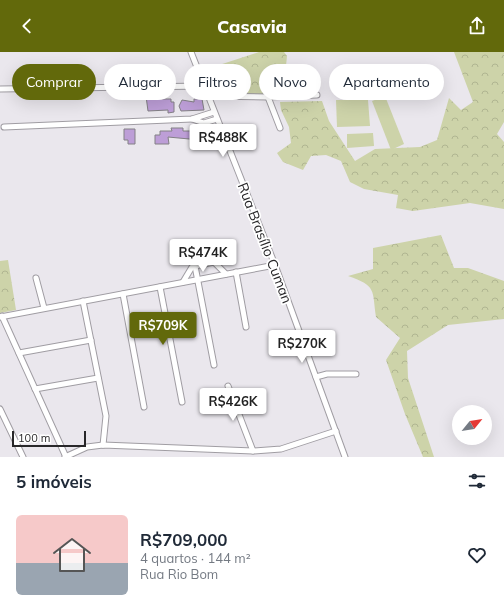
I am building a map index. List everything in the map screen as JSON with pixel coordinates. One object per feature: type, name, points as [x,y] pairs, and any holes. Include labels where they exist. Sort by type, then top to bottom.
[{"type":"street","name":"Rua Brasílio Cuman","points":[[191,52],[196,64]]},
{"type":"street","points":[[0,89],[184,86]]},
{"type":"street","name":"Rua Brasílio Cuman","points":[[210,100],[275,265],[345,457]]},
{"type":"street","points":[[269,100],[280,128]]},
{"type":"street","points":[[4,127],[192,118],[214,112]]},
{"type":"street","points":[[192,118],[204,123],[217,119]]},
{"type":"street","points":[[183,282],[192,266],[214,262],[226,274]]},
{"type":"street","points":[[275,265],[1,316],[66,457],[87,447],[103,445],[253,451],[281,449],[336,431]]},
{"type":"street","points":[[196,266],[214,365]]},
{"type":"street","points":[[236,272],[246,327]]},
{"type":"street","points":[[36,278],[44,308]]},
{"type":"street","points":[[160,287],[182,402]]},
{"type":"street","points":[[123,294],[144,407]]},
{"type":"street","points":[[84,301],[106,416],[103,445]]},
{"type":"street","points":[[19,353],[91,340]]},
{"type":"street","points":[[316,377],[327,374],[356,374]]},
{"type":"street","points":[[35,389],[98,378]]},
{"type":"street","points":[[228,386],[253,451]]},
{"type":"street","points":[[0,409],[23,457]]},
{"type":"green space","points":[[259,52],[284,52],[287,56],[286,64],[259,64],[258,95],[251,94],[251,64],[222,64]]},
{"type":"green space","points":[[454,52],[504,52],[504,122],[497,134],[504,142],[504,209],[470,203],[413,211],[396,208],[398,195],[364,189],[350,182],[341,161],[326,155],[311,156],[303,170],[283,162],[277,153],[291,143],[289,127],[281,110],[280,102],[322,101],[329,121],[355,161],[375,149],[420,147],[437,140],[449,98],[461,110],[473,102]]},
{"type":"green space","points":[[336,100],[368,100],[370,126],[337,127]]},
{"type":"green space","points":[[387,100],[404,144],[391,150],[372,101]]},
{"type":"green space","points":[[373,133],[374,146],[347,148],[347,134]]},
{"type":"green space","points":[[441,235],[454,268],[468,268],[504,281],[504,319],[448,325],[407,351],[408,378],[434,457],[423,457],[405,414],[386,360],[400,338],[376,317],[373,295],[369,286],[348,276],[373,269],[373,248]]},
{"type":"green space","points":[[8,260],[16,310],[0,313],[0,261]]},
{"type":"building","points":[[147,100],[171,100],[171,102],[174,102],[174,112],[168,113],[168,110],[148,111]]},
{"type":"building","points":[[182,100],[194,102],[194,100],[202,100],[204,110],[181,111],[179,106]]},
{"type":"building","points":[[171,128],[183,128],[183,131],[200,131],[200,140],[168,137],[169,144],[155,144],[155,135],[160,135],[160,131],[172,131]]},
{"type":"building","points":[[124,129],[135,129],[135,144],[128,144],[128,140],[124,140]]}]
